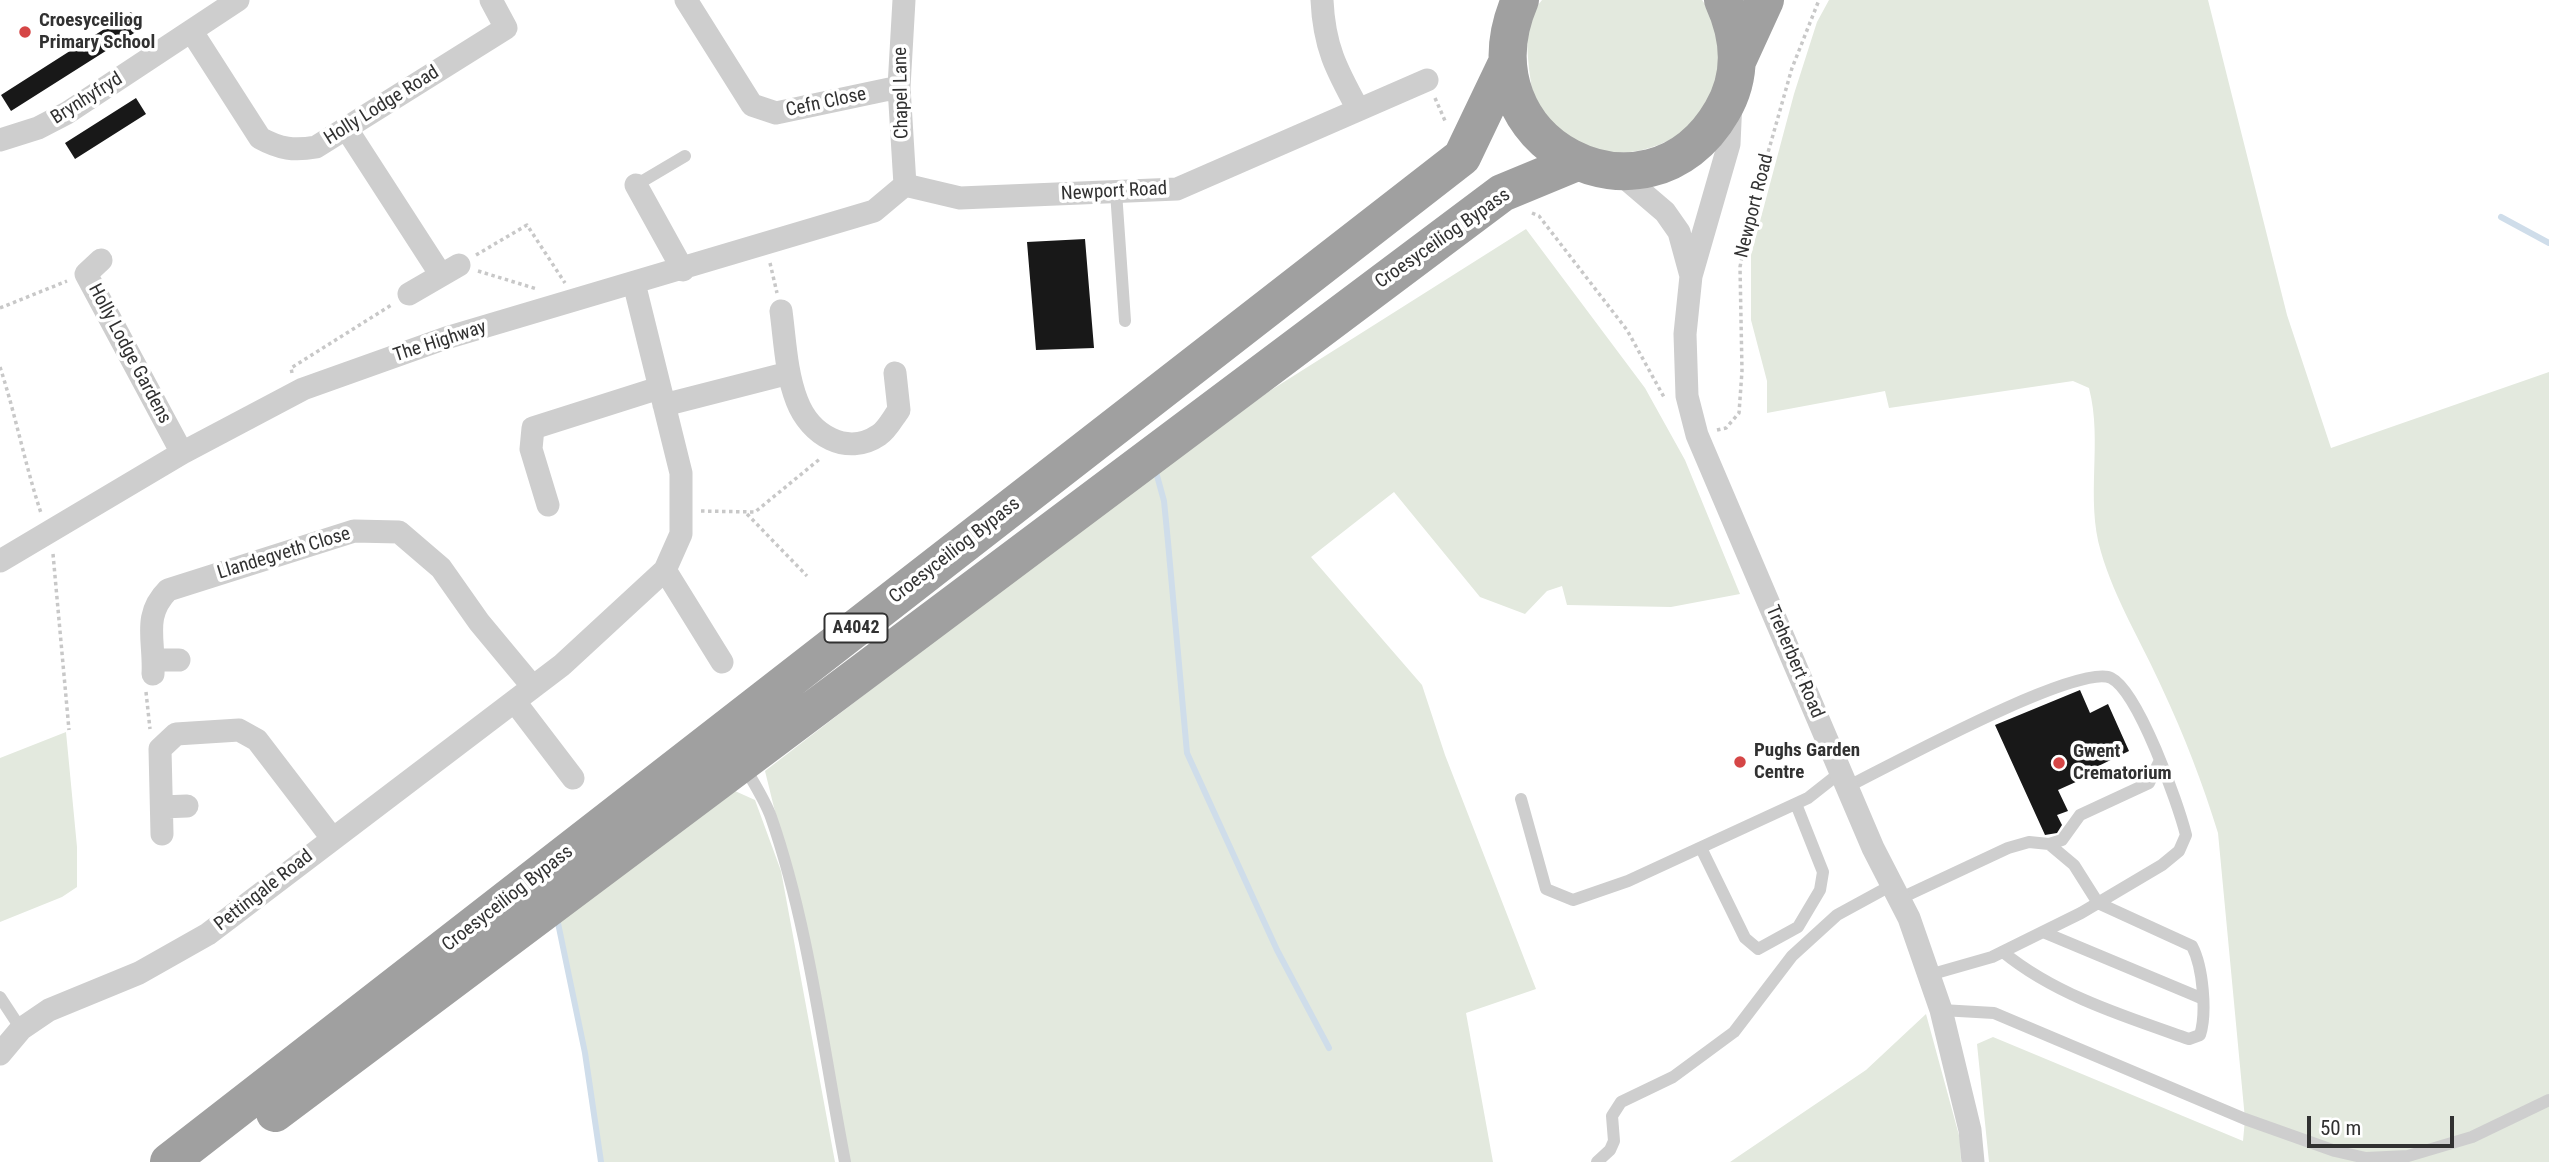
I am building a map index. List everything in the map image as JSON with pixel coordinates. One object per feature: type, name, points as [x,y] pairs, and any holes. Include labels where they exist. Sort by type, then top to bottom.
[{"type":"highway","points":[[1520,0],[1508,31],[1506,65],[1513,96],[1528,123],[1550,146],[1577,162],[1616,171],[1652,167],[1685,153],[1712,128],[1731,97],[1738,59],[1765,0]]},
{"type":"highway","points":[[1723,0],[1734,23],[1738,59]]},
{"type":"highway","name":"Croesyceiliog Bypass","points":[[169,1162],[1462,157],[1506,65]]},
{"type":"highway","name":"Croesyceiliog Bypass","points":[[210,1162],[1499,196],[1577,162]]},
{"type":"street","name":"Brynhyfryd","points":[[0,140],[38,128],[67,113],[238,0]]},
{"type":"street","name":"Holly Lodge Road","points":[[192,32],[260,138],[277,148],[297,150],[316,147],[506,28],[491,0]]},
{"type":"street","name":"Cefn Close","points":[[686,0],[752,105],[776,113],[899,87]]},
{"type":"street","name":"Chapel Lane","points":[[904,0],[899,87],[905,185]]},
{"type":"street","points":[[1322,0],[1324,36],[1339,74],[1358,108]]},
{"type":"street","name":"Newport Road","points":[[905,185],[960,198],[1177,189],[1427,80]]},
{"type":"street","name":"Treherbert Road","points":[[1731,97],[1729,144],[1690,276],[1685,334],[1687,396],[1697,435],[1929,975],[1941,1010],[1970,1130],[1973,1162]]},
{"type":"street","points":[[346,128],[450,270],[409,294]]},
{"type":"street","name":"Treherbert Road","points":[[1616,171],[1665,212],[1679,232],[1690,276]]},
{"type":"street","points":[[636,185],[683,270]]},
{"type":"street","name":"The Highway","points":[[0,561],[182,453],[299,391],[446,338],[683,270],[874,211],[905,185]]},
{"type":"street","name":"Holly Lodge Gardens","points":[[93,267],[182,453]]},
{"type":"street","name":"Pettingale Road","points":[[0,1054],[21,1029],[49,1010],[139,973],[208,934],[562,665],[665,570],[681,534],[681,473],[634,283]]},
{"type":"street","points":[[781,311],[789,373],[798,404],[812,426],[833,442],[854,446],[880,435],[899,410],[895,373]]},
{"type":"street","points":[[548,505],[531,449],[533,428],[662,396],[789,373]]},
{"type":"street","name":"Llandegveth Close","points":[[153,667],[150,616],[157,601],[168,590],[354,531],[398,531],[441,568],[479,622],[533,687]]},
{"type":"street","points":[[665,570],[722,662]]},
{"type":"street","points":[[153,667],[179,660]]},
{"type":"street","points":[[514,702],[573,778]]},
{"type":"street","points":[[162,834],[160,749],[176,734],[216,729],[239,730],[257,740],[332,838]]},
{"type":"street","points":[[162,807],[187,806]]},
{"type":"lane","points":[[636,185],[685,156]]},
{"type":"lane","points":[[1116,192],[1125,321]]},
{"type":"lane","points":[[1521,799],[1546,889],[1573,900],[1628,881],[1796,804],[1844,779],[2076,679],[2101,674],[2114,679],[2129,695],[2160,760],[2186,835],[2179,851],[2162,865],[2098,902],[2003,952],[1929,975]]},
{"type":"lane","points":[[1597,1162],[1611,1150],[1614,1141],[1612,1116],[1621,1102],[1673,1077],[1734,1032],[1792,956],[1837,915],[2008,848],[2029,842],[2049,844],[2062,840],[2080,815],[2149,783],[2160,760]]},
{"type":"lane","points":[[742,762],[771,815],[784,863],[806,956],[845,1162]]},
{"type":"lane","points":[[1702,848],[1745,938],[1758,949],[1798,927],[1820,890],[1823,872],[1796,804]]},
{"type":"lane","points":[[2003,952],[2025,970],[2061,987],[2189,1039],[2200,1035],[2205,1019],[2198,958],[2192,946],[2098,902],[2074,865],[2049,844]]},
{"type":"lane","points":[[2043,932],[2201,998]]},
{"type":"lane","points":[[0,997],[21,1029]]},
{"type":"lane","points":[[1941,1010],[1994,1013],[2245,1119],[2335,1151],[2366,1158],[2408,1156],[2472,1137],[2549,1100]]},
{"type":"path","name":"Newport Road","points":[[1697,435],[1726,428],[1739,413],[1742,370],[1740,267],[1750,216],[1792,68],[1819,0]]},
{"type":"path","points":[[1427,80],[1462,157]]},
{"type":"path","points":[[1499,196],[1506,203],[1539,216],[1627,330],[1677,421],[1697,435]]},
{"type":"path","points":[[450,270],[527,225],[575,300]]},
{"type":"path","points":[[765,244],[781,311]]},
{"type":"path","points":[[0,308],[93,267]]},
{"type":"path","points":[[450,270],[575,300]]},
{"type":"path","points":[[299,391],[291,368],[409,294]]},
{"type":"path","points":[[681,510],[747,514],[755,512],[827,453],[833,442]]},
{"type":"path","points":[[747,514],[807,576]]},
{"type":"path","points":[[153,667],[146,688],[150,729],[164,744]]},
{"type":"shaded area","points":[[1542,0],[1702,0],[1710,12],[1718,40],[1719,55],[1712,94],[1691,124],[1663,143],[1629,152],[1595,150],[1564,137],[1541,112],[1530,76],[1527,46],[1529,27]]},
{"type":"shaded area","points":[[1829,0],[2208,0],[2287,315],[2331,448],[2549,372],[2549,1162],[1989,1162],[1977,1044],[1993,1037],[2243,1141],[2245,1119],[2218,833],[2185,742],[2121,604],[2101,552],[2094,511],[2095,429],[2089,388],[2073,381],[1889,408],[1885,391],[1767,413],[1767,381],[1751,320],[1751,255],[1794,94],[1817,22]]},
{"type":"shaded area","points":[[1526,229],[1645,388],[1685,460],[1740,594],[1671,607],[1567,605],[1562,586],[1547,591],[1525,614],[1480,597],[1394,492],[1311,557],[1422,685],[1445,755],[1536,989],[1466,1013],[1493,1162],[850,1162],[820,994],[765,771],[1037,562],[1268,392]]},
{"type":"shaded area","points":[[66,732],[77,847],[77,887],[62,897],[0,922],[0,758]]},
{"type":"shaded area","points":[[735,791],[755,800],[781,871],[835,1162],[601,1162],[585,1053],[558,923]]},
{"type":"shaded area","points":[[1926,1014],[1960,1139],[1961,1162],[1730,1162],[1866,1070]]},
{"type":"building","points":[[131,12],[142,28],[11,111],[1,95]]},
{"type":"building","points":[[136,98],[146,114],[75,159],[65,143]]},
{"type":"building","points":[[1085,239],[1094,348],[1036,350],[1027,242]]},
{"type":"building","name":"Gwent Crematorium","points":[[2080,690],[2090,713],[2108,704],[2129,751],[2076,777],[2078,781],[2058,790],[2068,811],[2057,815],[2062,825],[2057,833],[2045,835],[1995,725]]},
{"type":"waterway","points":[[2501,217],[2549,243]]},
{"type":"waterway","points":[[1156,472],[1164,501],[1187,753],[1277,950],[1329,1048]]},
{"type":"waterway","points":[[558,923],[585,1053],[601,1162]]},
{"type":"place","name":"Croesyceiliog Primary School","points":[[25,32]]},
{"type":"place","name":"Pughs Garden Centre","points":[[1740,762]]},
{"type":"place","name":"Gwent Crematorium","points":[[2059,763]]}]
